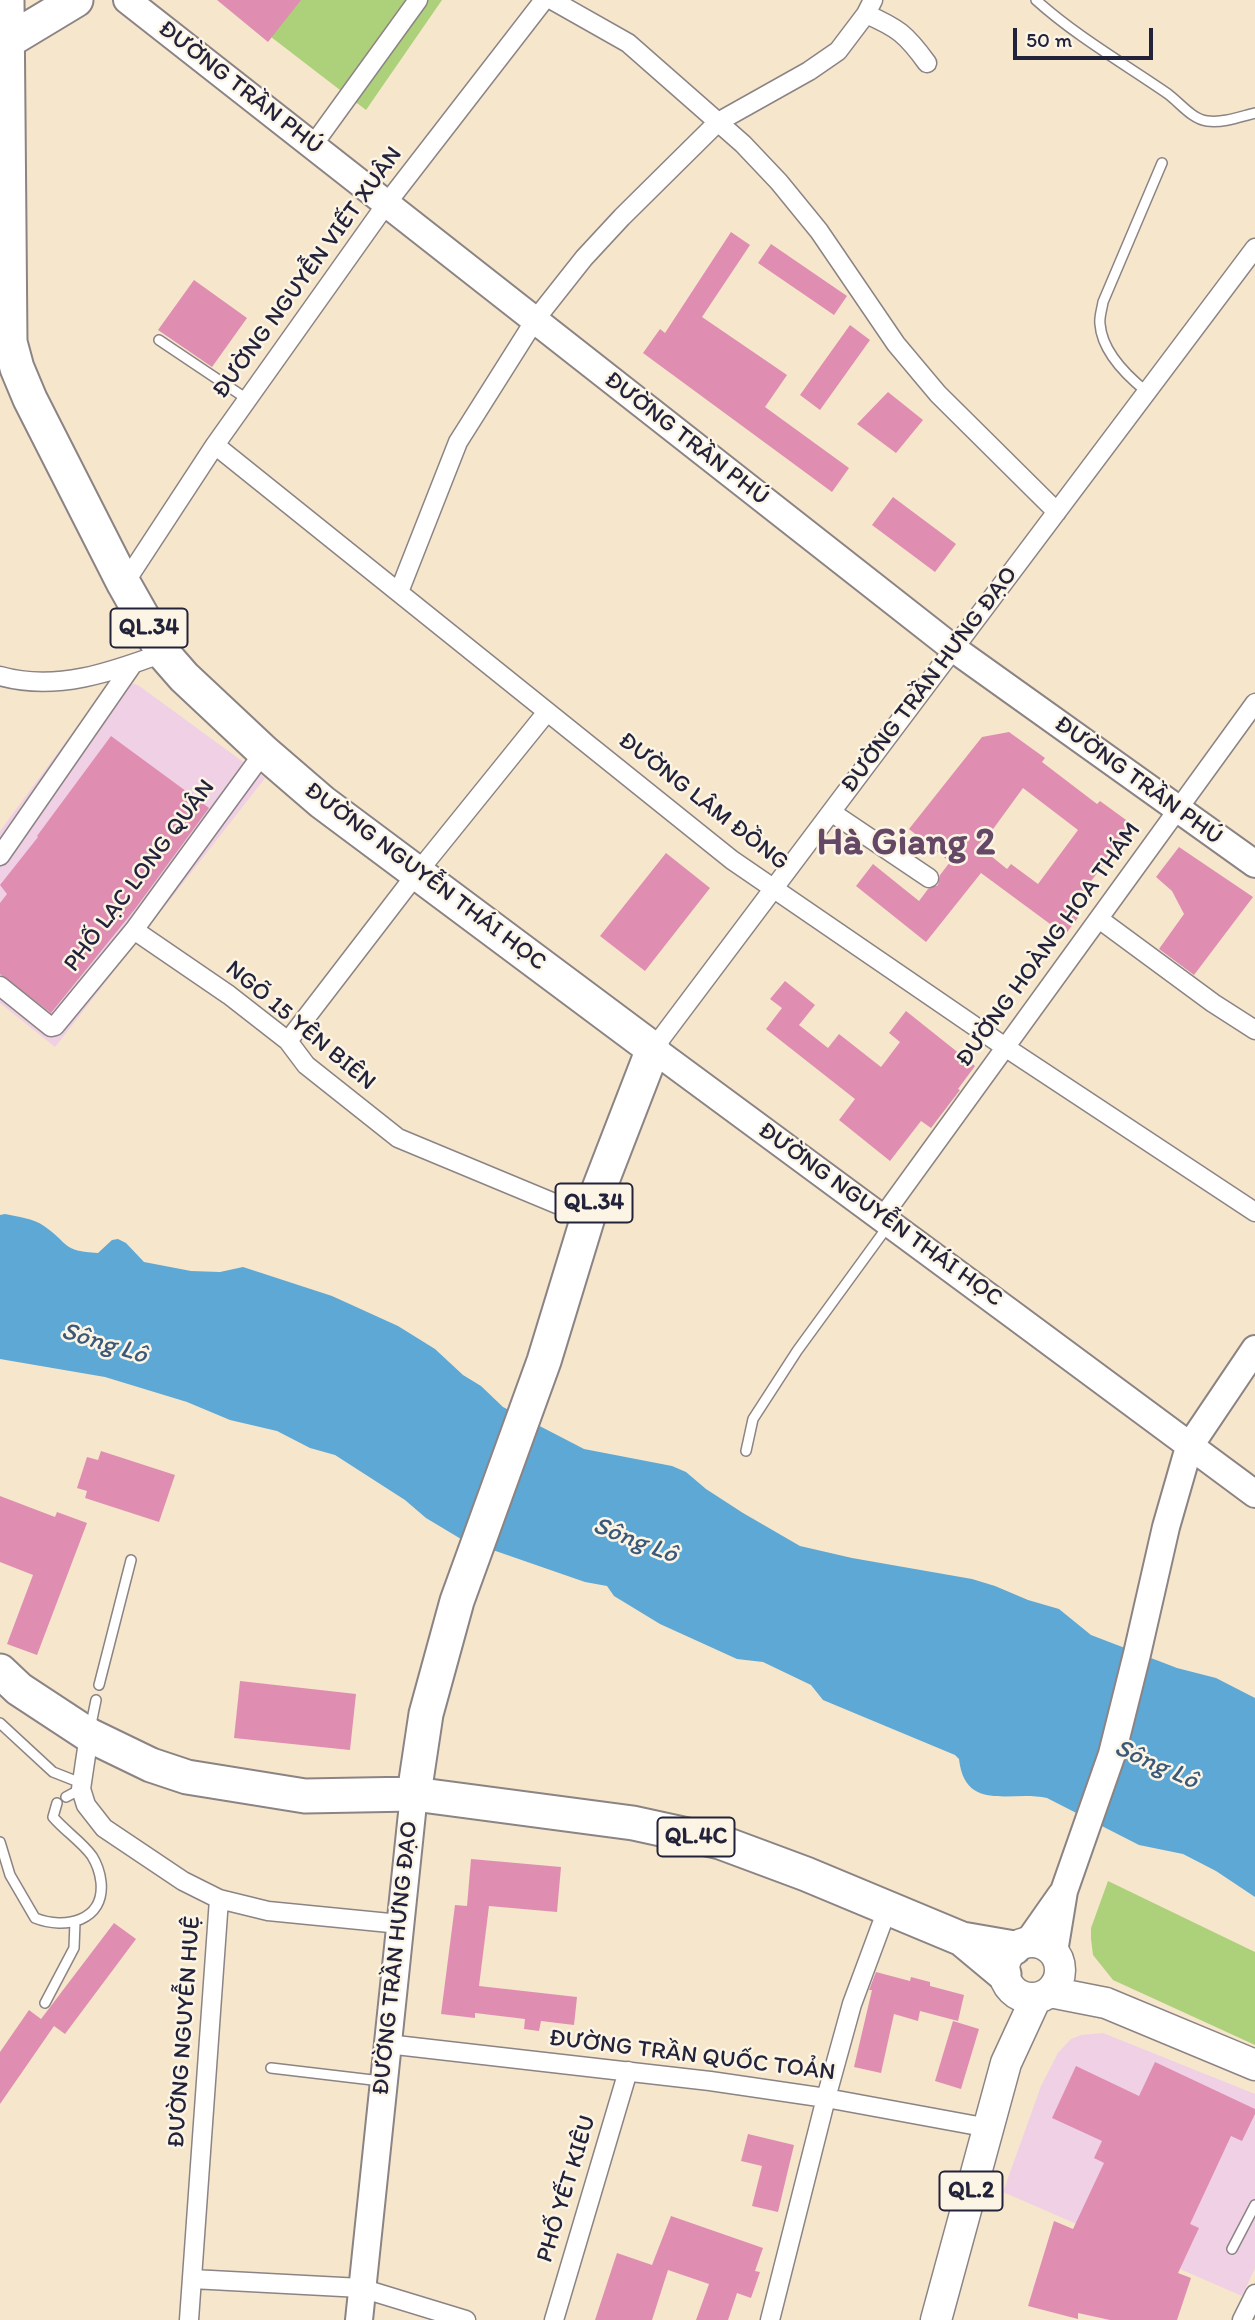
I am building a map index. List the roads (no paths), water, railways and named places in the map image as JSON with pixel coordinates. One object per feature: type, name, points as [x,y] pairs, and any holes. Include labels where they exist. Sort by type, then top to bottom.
[{"type":"highway","name":"ĐƯỜNG NGUYỄN THÁI HỌC","points":[[7,0],[5,346],[124,584],[148,658],[184,677],[322,802],[653,1049]]},
{"type":"highway","points":[[8,41],[76,0]]},
{"type":"highway","name":"ĐƯỜNG TRẦN HƯNG ĐẠO","points":[[414,1794],[426,1714],[457,1601],[544,1361],[588,1217],[653,1049]]},
{"type":"highway","name":"QL.4C","points":[[0,1671],[19,1689],[89,1735],[151,1765],[187,1777],[305,1796],[414,1794],[634,1823],[720,1842],[888,1906],[1032,1970]]},
{"type":"main road","name":"ĐƯỜNG TRẦN PHÚ","points":[[127,0],[954,649],[1255,864]]},
{"type":"main road","name":"ĐƯỜNG NGUYỄN THÁI HỌC","points":[[653,1049],[887,1219],[1254,1493]]},
{"type":"main road","points":[[1255,1349],[1189,1447],[1147,1603],[1138,1654],[1112,1754],[1064,1891],[1032,1970],[1255,2065]]},
{"type":"main road","name":"ĐƯỜNG TRẦN HƯNG ĐẠO","points":[[359,2320],[414,1794]]},
{"type":"main road","name":"QL.2","points":[[936,2320],[1032,1970]]},
{"type":"street","points":[[313,145],[418,0]]},
{"type":"street","name":"ĐƯỜNG NGUYỄN VIẾT XUÂN","points":[[124,584],[215,445],[387,202],[544,0]]},
{"type":"street","points":[[552,0],[628,43],[743,144],[795,202],[827,243],[896,344],[937,394],[1056,512]]},
{"type":"street","points":[[399,592],[458,442],[475,412],[535,320],[584,258],[622,217],[718,122],[809,71],[838,51],[869,7],[911,40],[927,62]]},
{"type":"street","name":"ĐƯỜNG TRẦN HƯNG ĐẠO","points":[[653,1049],[1255,248]]},
{"type":"street","name":"ĐƯỜNG LÂM ĐỒNG","points":[[215,445],[732,860],[1005,1047],[1255,1212]]},
{"type":"street","points":[[0,676],[30,682],[69,680],[94,676],[148,658]]},
{"type":"street","points":[[0,856],[148,658]]},
{"type":"street","points":[[288,1041],[417,873],[547,712]]},
{"type":"street","name":"ĐƯỜNG HOÀNG HOA THÁM","points":[[887,1219],[1005,1047],[1251,713]]},
{"type":"street","name":"PHỐ LẠC LONG QUÂN","points":[[0,986],[52,1028],[134,930],[264,751]]},
{"type":"street","points":[[831,812],[929,878]]},
{"type":"street","points":[[1098,919],[1213,1003],[1255,1030]]},
{"type":"street","name":"NGÕ 15 YÊN BIÊN","points":[[134,930],[229,995],[288,1041],[306,1065],[398,1138],[588,1217]]},
{"type":"street","points":[[76,1790],[89,1735]]},
{"type":"street","name":"ĐƯỜNG NGUYỄN HUỆ","points":[[76,1790],[104,1828],[183,1881],[219,1899],[189,2320]]},
{"type":"street","points":[[219,1899],[268,1911],[400,1924]]},
{"type":"street","points":[[770,2320],[852,2004],[888,1906]]},
{"type":"street","name":"ĐƯỜNG TRẦN QUỐC TOẢN","points":[[387,2044],[628,2071],[826,2098],[989,2128]]},
{"type":"street","name":"PHỐ YẾT KIÊU","points":[[554,2320],[628,2071]]},
{"type":"street","points":[[192,2279],[361,2288],[466,2320]]},
{"type":"street","points":[[1242,2320],[1255,2294]]},
{"type":"lane","points":[[1035,0],[1062,24],[1163,91],[1196,118],[1227,121],[1255,113]]},
{"type":"lane","points":[[1147,392],[1112,356],[1102,336],[1100,323],[1103,302],[1161,163]]},
{"type":"lane","points":[[159,340],[247,399]]},
{"type":"lane","points":[[746,1451],[753,1419],[887,1219]]},
{"type":"lane","points":[[99,1685],[131,1560]]},
{"type":"lane","points":[[89,1735],[96,1700]]},
{"type":"lane","points":[[0,1723],[76,1790]]},
{"type":"lane","points":[[0,1842],[10,1875],[35,1918],[57,1924],[75,1922],[91,1915],[98,1904],[101,1884],[99,1870],[92,1856],[53,1818],[57,1803]]},
{"type":"lane","points":[[45,2003],[74,1948],[75,1922]]},
{"type":"lane","points":[[271,2068],[382,2081]]},
{"type":"lane","points":[[1232,2249],[1255,2205]]},
{"type":"water","name":"Sông Lô","points":[[0,1215],[40,1223],[67,1246],[78,1250],[98,1253],[112,1240],[118,1239],[126,1243],[144,1262],[191,1271],[220,1272],[243,1267],[332,1296],[398,1326],[435,1349],[503,1407],[584,1449],[672,1466],[686,1472],[706,1489],[800,1546],[972,1579],[995,1586],[1059,1609],[1091,1635],[1177,1668],[1216,1678],[1255,1698],[1255,1897],[1216,1871],[1183,1854],[1139,1845],[1047,1798],[980,1793],[970,1787],[955,1755],[823,1700],[811,1685],[763,1662],[737,1659],[660,1624],[614,1596],[607,1586],[585,1582],[461,1539],[335,1455],[310,1448],[277,1431],[230,1420],[187,1402],[105,1377],[0,1359]]},
{"type":"district","name":"Hà Giang 2","points":[[906,844]]}]
